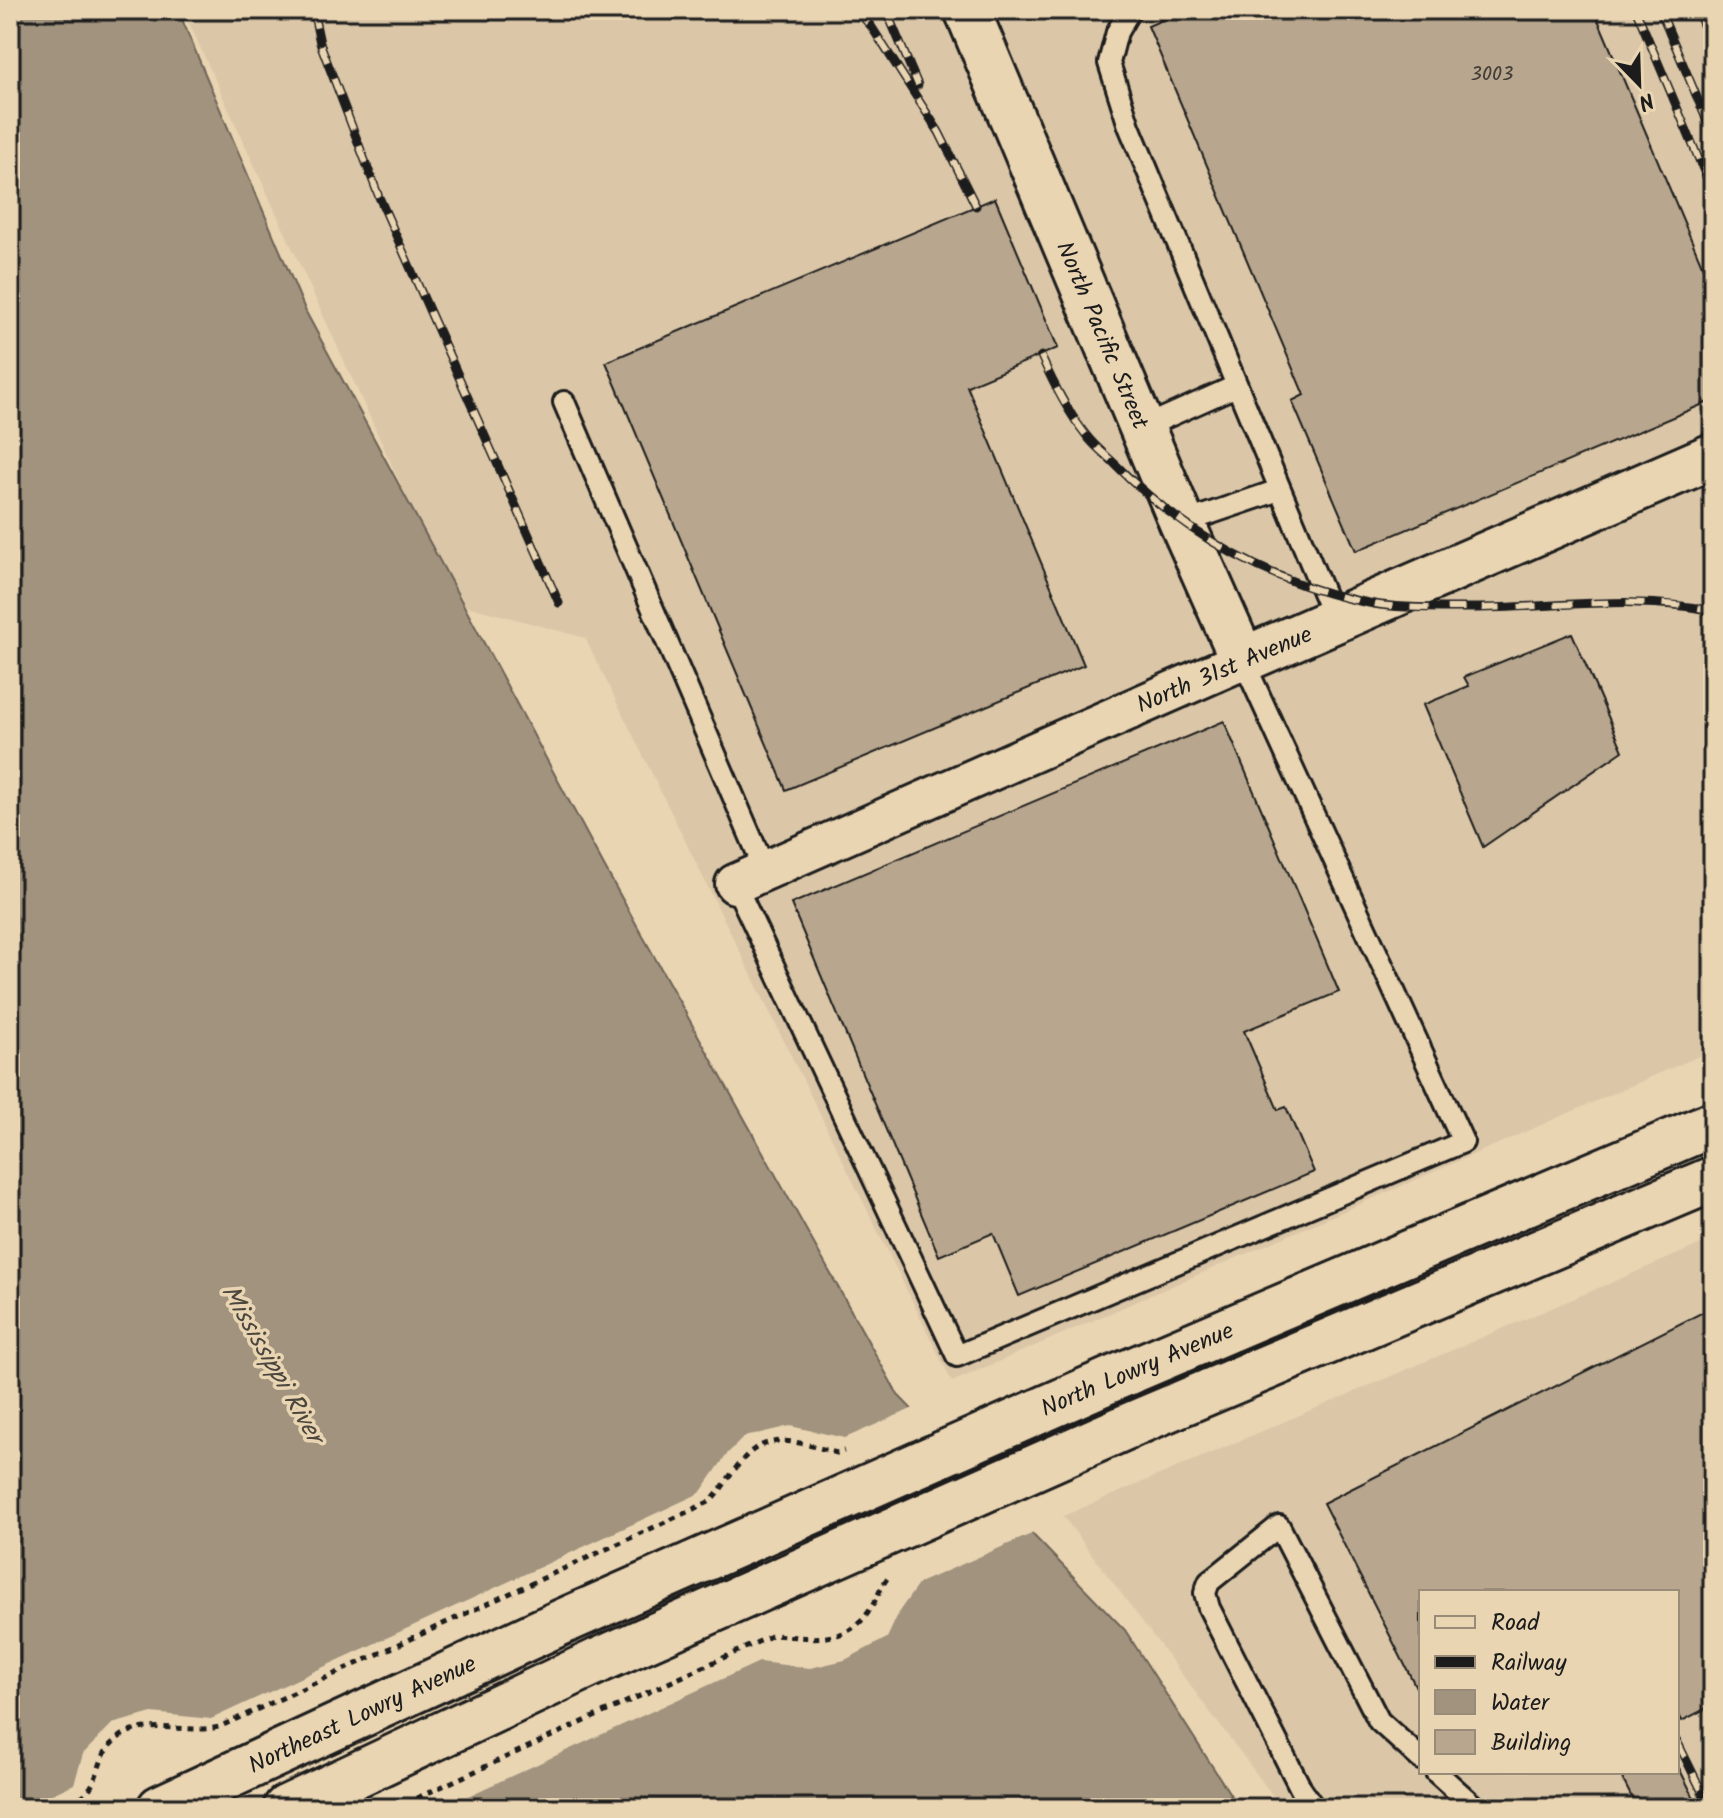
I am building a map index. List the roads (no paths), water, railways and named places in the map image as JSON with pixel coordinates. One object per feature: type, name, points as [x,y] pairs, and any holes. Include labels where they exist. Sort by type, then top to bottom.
[{"type":"main road","name":"North Pacific Street","points":[[967,10],[1182,523],[1243,660]]},
{"type":"main road","name":"North 31st Avenue","points":[[1243,660],[1713,456]]},
{"type":"main road","name":"North Lowry Avenue","points":[[564,1621],[1098,1385],[1713,1124]]},
{"type":"main road","name":"North Lowry Avenue","points":[[286,1808],[600,1660],[1135,1423],[1713,1179]]},
{"type":"main road","name":"Northeast Lowry Avenue","points":[[160,1808],[564,1621]]},
{"type":"street","name":"North 31st Avenue","points":[[750,877],[1243,660]]},
{"type":"lane","points":[[1130,10],[1117,32],[1109,63],[1129,126],[1335,621]]},
{"type":"lane","points":[[1142,428],[1236,386]]},
{"type":"lane","points":[[564,402],[750,877],[957,1356],[1463,1142],[1243,660]]},
{"type":"lane","points":[[1182,523],[1279,490]]},
{"type":"lane","points":[[1314,1808],[1209,1608],[1205,1593],[1209,1582],[1279,1526],[1379,1721],[1419,1757]]},
{"type":"lane","points":[[1438,1774],[1476,1808]]},
{"type":"water","name":"Mississippi River","points":[[10,10],[178,10],[306,312],[605,868],[898,1395],[1125,1630],[1239,1808],[10,1808]]},
{"type":"railway","points":[[313,10],[320,43],[379,197],[559,603]]},
{"type":"railway","points":[[856,10],[871,26],[939,132],[976,206]]},
{"type":"railway","points":[[886,10],[918,85]]},
{"type":"railway","points":[[1636,10],[1713,193]]},
{"type":"railway","points":[[1660,10],[1713,135]]},
{"type":"railway","points":[[1697,10],[1713,48]]},
{"type":"railway","points":[[1041,356],[1061,397],[1086,435],[1143,490],[1202,535],[1267,571],[1302,585],[1337,596],[1398,607],[1655,603],[1713,611]]},
{"type":"railway","points":[[1679,1745],[1710,1808]]}]
